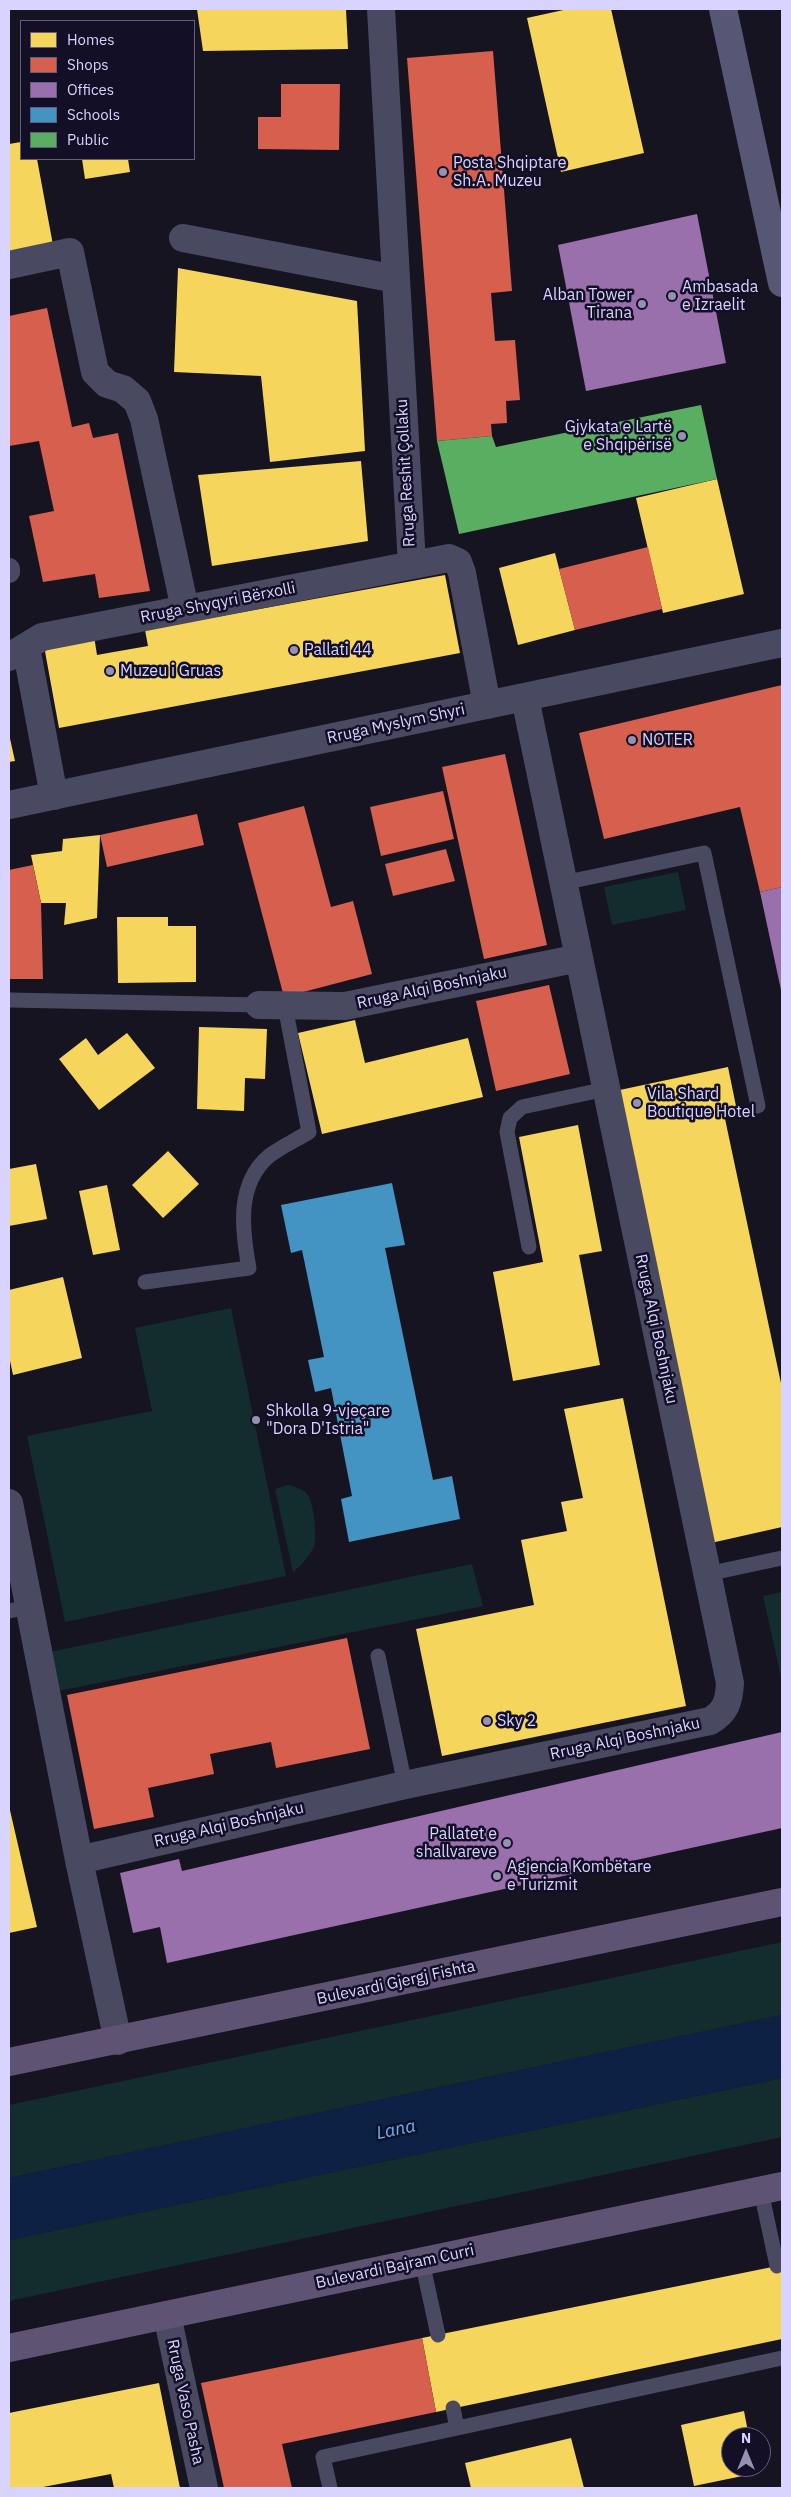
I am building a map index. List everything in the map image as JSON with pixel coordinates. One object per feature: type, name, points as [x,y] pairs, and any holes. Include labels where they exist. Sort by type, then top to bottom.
[{"type":"main road","points":[[723,9],[782,282]]},
{"type":"main road","name":"Bulevardi Gjergj Fishta","points":[[9,2062],[118,2041],[782,1902]]},
{"type":"main road","name":"Bulevardi Bajram Curri","points":[[9,2348],[772,2188]]},
{"type":"street","name":"Rruga Reshit Çollaku","points":[[381,9],[412,565],[449,558],[458,562],[466,592],[487,705]]},
{"type":"street","points":[[183,238],[396,279]]},
{"type":"street","points":[[9,265],[70,252],[96,372],[107,384],[123,389],[137,401],[144,419],[185,609]]},
{"type":"street","name":"Rruga Shyqyri Bërxolli","points":[[54,796],[17,652],[42,637],[412,565]]},
{"type":"street","name":"Rruga Myslym Shyri","points":[[9,806],[782,643]]},
{"type":"street","name":"Rruga Alqi Boshnjaku","points":[[78,1860],[405,1785],[710,1721],[720,1715],[730,1696],[730,1683],[525,698]]},
{"type":"street","name":"Rruga Alqi Boshnjaku","points":[[272,1005],[345,1006],[579,958]]},
{"type":"street","points":[[9,1503],[18,1609],[40,1636],[78,1860],[118,2041]]},
{"type":"street","name":"Rruga Vaso Pasha","points":[[167,2315],[204,2488]]},
{"type":"lane","points":[[563,883],[704,853],[758,1106]]},
{"type":"lane","points":[[9,1000],[272,1005],[309,1132],[269,1157],[255,1172],[247,1191],[243,1212],[244,1239],[249,1268],[145,1282]]},
{"type":"lane","points":[[529,1247],[507,1132],[510,1118],[522,1108],[606,1089]]},
{"type":"lane","points":[[707,1574],[782,1558]]},
{"type":"lane","points":[[378,1656],[405,1785]]},
{"type":"lane","points":[[772,2188],[777,2266]]},
{"type":"lane","points":[[422,2261],[438,2335]]},
{"type":"lane","points":[[330,2488],[323,2457],[782,2358]]},
{"type":"lane","points":[[453,2408],[457,2428]]},
{"type":"green space","points":[[678,872],[686,910],[612,925],[604,887]]},
{"type":"green space","points":[[231,1308],[286,1576],[65,1622],[27,1436],[152,1411],[135,1328]]},
{"type":"green space","points":[[288,1485],[307,1493],[313,1510],[315,1524],[313,1549],[304,1562],[293,1572],[275,1489]]},
{"type":"green space","points":[[472,1564],[483,1606],[58,1691],[50,1652]]},
{"type":"green space","points":[[782,1592],[782,1682],[763,1596]]},
{"type":"green space","points":[[782,1942],[782,2015],[9,2178],[9,2105]]},
{"type":"green space","points":[[782,2078],[782,2137],[9,2301],[9,2240]]},
{"type":"water","name":"Lana","points":[[782,2015],[782,2078],[9,2240],[9,2178]]},
{"type":"building: Homes","points":[[197,9],[346,9],[348,49],[203,51]]},
{"type":"building: Homes","points":[[568,9],[611,9],[644,153],[561,172],[527,18]]},
{"type":"building: Homes","points":[[20,142],[20,160],[37,160],[53,245],[9,253],[9,144]]},
{"type":"building: Homes","points":[[82,160],[128,160],[130,172],[85,179]]},
{"type":"building: Homes","points":[[178,268],[357,301],[365,451],[270,462],[261,376],[174,372]]},
{"type":"building: Homes","points":[[361,461],[368,541],[212,566],[198,475]]},
{"type":"building: Homes","points":[[717,479],[744,594],[663,613],[636,498]]},
{"type":"building: Homes","points":[[555,553],[575,630],[518,645],[499,568]]},
{"type":"building: Homes","name":"Pallati 44","points":[[445,575],[460,653],[59,728],[44,646],[94,636],[97,655],[148,646],[145,630]]},
{"type":"building: Homes","points":[[9,734],[15,761],[9,762]]},
{"type":"building: Homes","points":[[100,835],[97,918],[64,925],[66,903],[41,903],[31,855],[62,851],[63,839]]},
{"type":"building: Homes","points":[[117,917],[168,917],[168,926],[196,926],[196,982],[118,983]]},
{"type":"building: Homes","points":[[355,1020],[365,1063],[468,1038],[483,1097],[322,1134],[298,1033]]},
{"type":"building: Homes","points":[[199,1027],[267,1029],[265,1079],[245,1078],[244,1111],[197,1109]]},
{"type":"building: Homes","points":[[127,1033],[155,1068],[99,1110],[59,1059],[86,1038],[98,1055]]},
{"type":"building: Homes","points":[[728,1067],[737,1111],[724,1114],[782,1388],[782,1527],[711,1543],[615,1091]]},
{"type":"building: Homes","points":[[578,1125],[602,1251],[579,1255],[600,1365],[513,1381],[493,1272],[543,1262],[519,1137]]},
{"type":"building: Homes","points":[[168,1151],[199,1184],[163,1218],[132,1185]]},
{"type":"building: Homes","points":[[36,1164],[47,1219],[9,1226],[9,1169]]},
{"type":"building: Homes","points":[[107,1185],[120,1250],[93,1255],[79,1191]]},
{"type":"building: Homes","points":[[63,1277],[82,1358],[13,1375],[9,1356],[9,1290]]},
{"type":"building: Homes","points":[[623,1398],[686,1706],[442,1756],[416,1629],[534,1605],[521,1540],[567,1531],[561,1502],[583,1498],[564,1409]]},
{"type":"building: Homes","points":[[9,1806],[37,1927],[9,1933]]},
{"type":"building: Homes","points":[[782,2265],[782,2339],[436,2412],[422,2338]]},
{"type":"building: Homes","points":[[159,2383],[180,2488],[114,2488],[111,2474],[38,2488],[9,2488],[9,2413]]},
{"type":"building: Homes","points":[[744,2411],[747,2427],[721,2427],[721,2477],[738,2477],[694,2486],[681,2425]]},
{"type":"building: Homes","points":[[571,2438],[584,2488],[471,2488],[465,2463]]},
{"type":"building: Shops","points":[[493,51],[512,291],[491,293],[495,341],[515,340],[520,400],[506,401],[507,423],[491,424],[492,436],[437,441],[407,58]]},
{"type":"building: Shops","points":[[281,84],[340,84],[339,150],[258,149],[258,117],[281,117]]},
{"type":"building: Shops","points":[[47,308],[72,427],[89,423],[93,438],[118,433],[150,591],[99,598],[95,574],[43,582],[29,516],[54,511],[39,441],[9,446],[9,316]]},
{"type":"building: Shops","points":[[648,547],[662,609],[575,630],[559,569]]},
{"type":"building: Shops","points":[[782,685],[782,887],[760,892],[740,807],[604,839],[579,733]]},
{"type":"building: Shops","points":[[505,754],[547,945],[484,959],[442,767]]},
{"type":"building: Shops","points":[[443,791],[454,839],[381,856],[370,807]]},
{"type":"building: Shops","points":[[304,806],[331,907],[353,901],[372,974],[284,997],[238,823]]},
{"type":"building: Shops","points":[[197,814],[204,845],[107,867],[100,835]]},
{"type":"building: Shops","points":[[446,849],[455,881],[393,896],[385,864]]},
{"type":"building: Shops","points":[[33,865],[41,903],[43,979],[9,979],[9,870]]},
{"type":"building: Shops","points":[[549,985],[570,1074],[496,1091],[476,1001]]},
{"type":"building: Shops","points":[[347,1638],[370,1749],[276,1768],[271,1742],[210,1754],[214,1774],[148,1788],[154,1817],[94,1829],[67,1695]]},
{"type":"building: Shops","points":[[422,2338],[436,2412],[282,2444],[292,2488],[224,2488],[201,2383]]},
{"type":"building: Offices","name":"Alban Tower Tirana","points":[[697,214],[726,363],[586,391],[558,245]]},
{"type":"building: Offices","points":[[782,887],[782,990],[781,990],[760,892]]},
{"type":"building: Offices","name":"Pallatet e shallvareve","points":[[782,1732],[782,1828],[167,1963],[160,1927],[133,1933],[120,1873],[179,1859],[182,1871]]},
{"type":"building: Schools","points":[[392,1183],[405,1245],[385,1248],[433,1480],[452,1476],[460,1519],[349,1542],[341,1499],[352,1496],[331,1388],[315,1392],[308,1360],[324,1357],[302,1250],[291,1253],[281,1205]]},
{"type":"building: Public","points":[[701,405],[717,479],[459,534],[437,441],[492,436],[496,447]]},
{"type":"place","name":"Posta Shqiptare Sh.A. Muzeu","points":[[443,172]]},
{"type":"place","name":"Ambasada e Izraelit","points":[[672,296]]},
{"type":"place","name":"Alban Tower Tirana","points":[[642,304]]},
{"type":"place","name":"Gjykata e Lartë e Shqipërisë","points":[[682,436]]},
{"type":"place","name":"Pallati 44","points":[[294,650]]},
{"type":"place","name":"Muzeu i Gruas","points":[[110,671]]},
{"type":"place","name":"NOTER","points":[[632,740]]},
{"type":"place","name":"Vila Shard Boutique Hotel","points":[[637,1103]]},
{"type":"place","name":"Shkolla 9-vjeçare \"Dora D'Istria\"","points":[[256,1420]]},
{"type":"place","name":"Sky 2","points":[[487,1721]]},
{"type":"place","name":"Pallatet e shallvareve","points":[[507,1843]]},
{"type":"place","name":"Agjencia Kombëtare e Turizmit","points":[[497,1876]]}]
